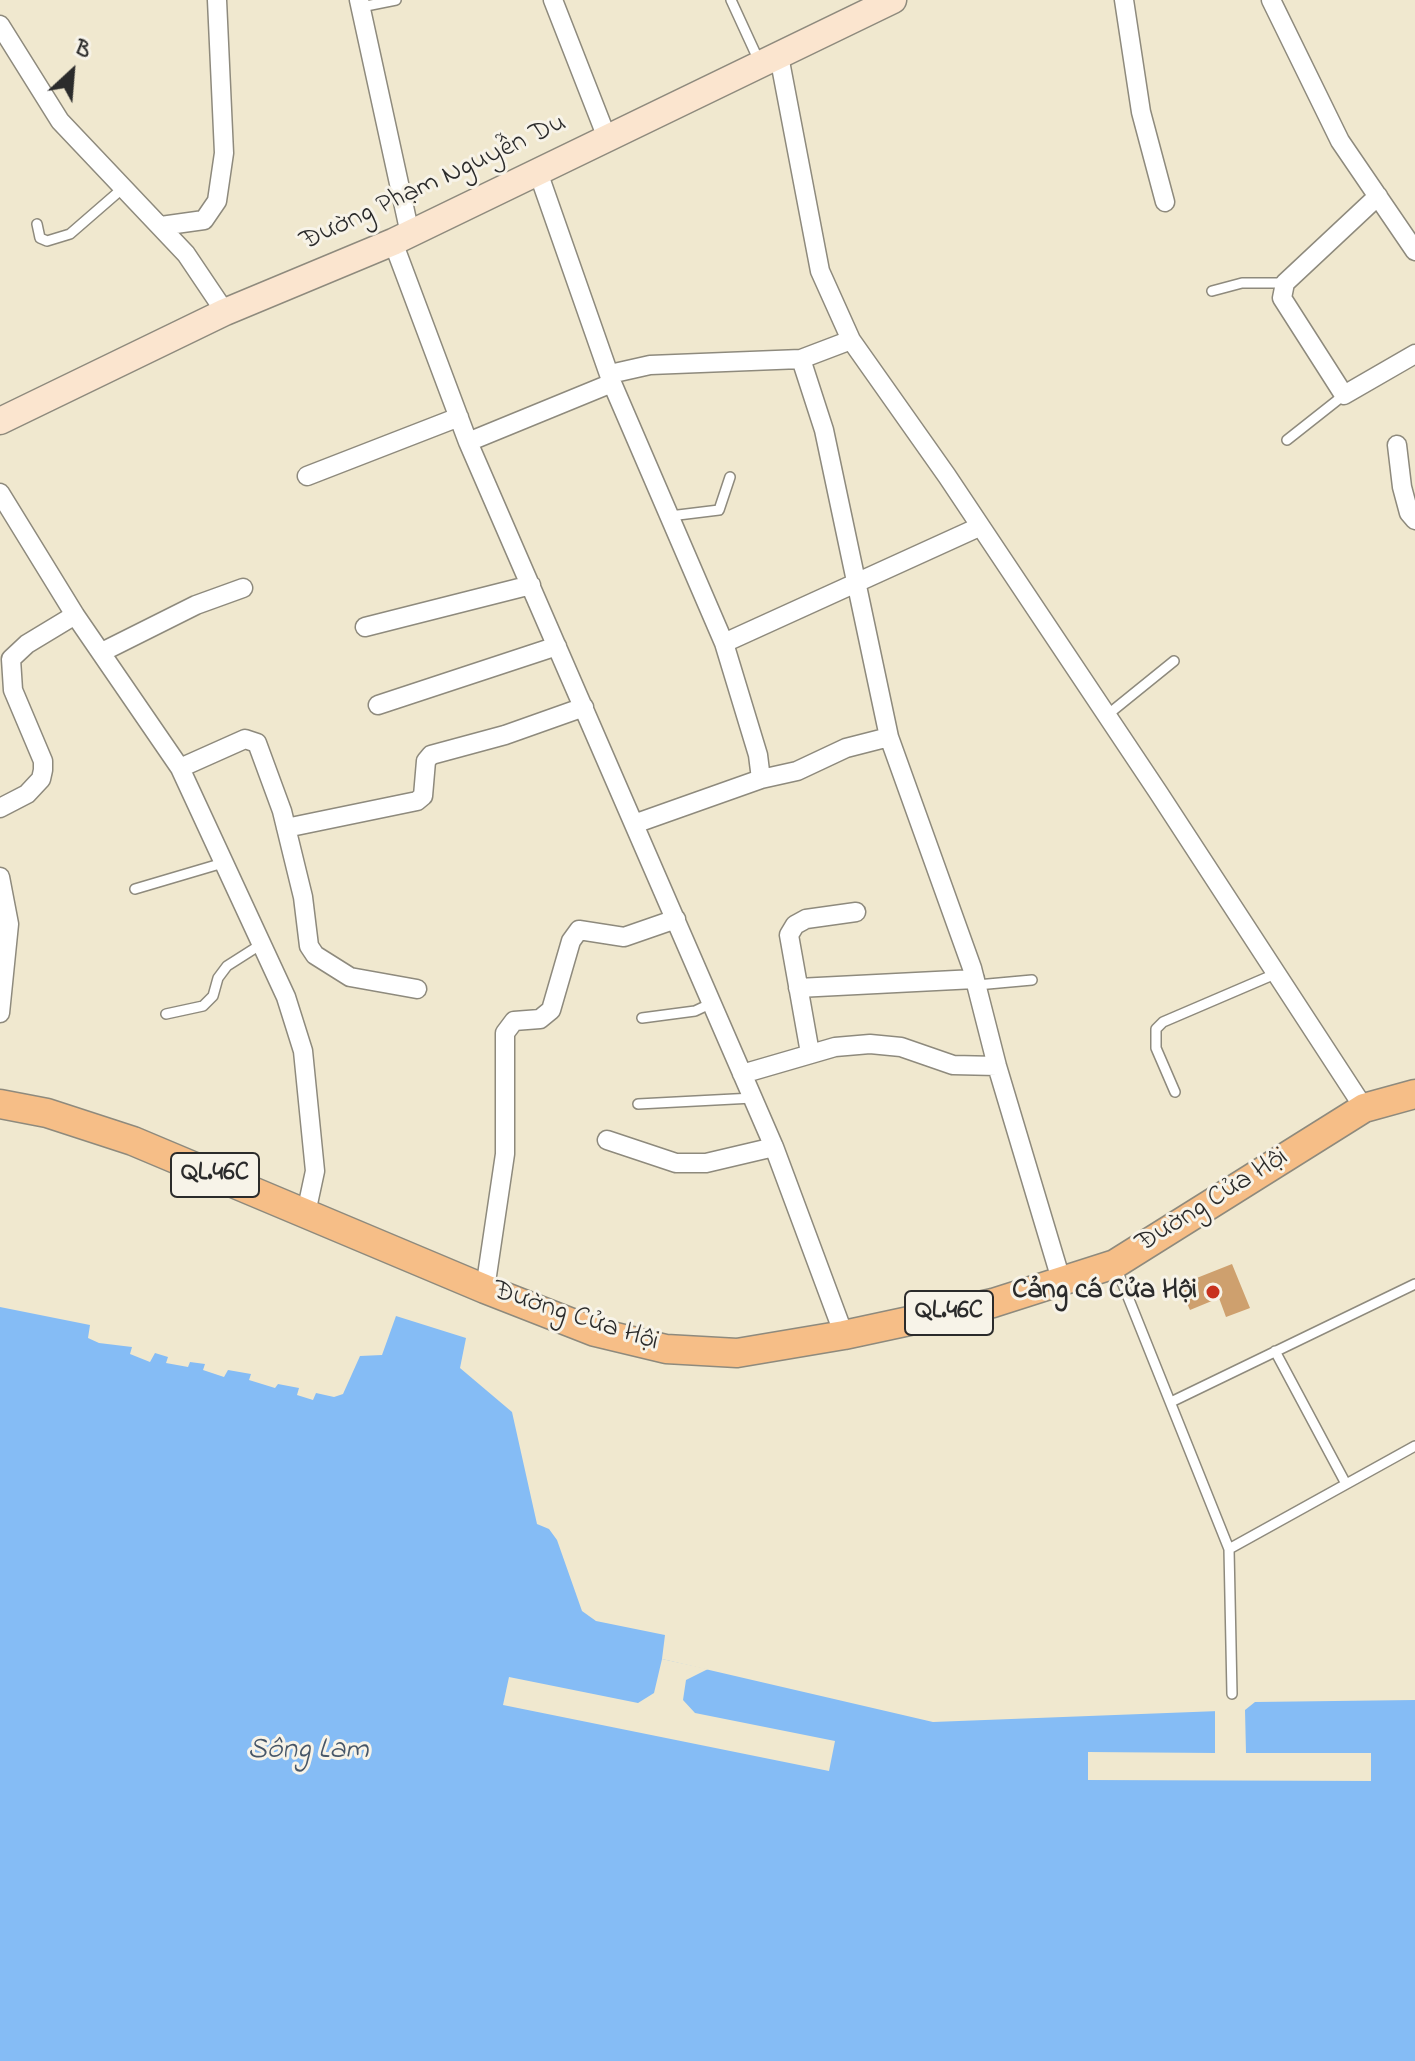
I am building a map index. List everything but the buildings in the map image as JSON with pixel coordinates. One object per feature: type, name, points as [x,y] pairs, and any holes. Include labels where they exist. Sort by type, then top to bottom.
[{"type":"main road","name":"Đường Phạm Nguyễn Du","points":[[0,421],[225,312],[401,238],[893,0]]},
{"type":"main road","name":"Đường Cửa Hội","points":[[0,1104],[96,1127],[595,1332],[666,1349],[737,1353],[844,1335],[993,1303],[1115,1264],[1389,1101]]},
{"type":"street","points":[[161,226],[204,220],[217,201],[224,153],[217,0]]},
{"type":"street","points":[[553,0],[607,138]]},
{"type":"street","points":[[1124,0],[1141,112],[1165,202]]},
{"type":"street","points":[[1271,0],[1340,141],[1378,196],[1408,229],[1415,251]]},
{"type":"street","points":[[360,4],[401,238],[468,442],[774,1147],[844,1335]]},
{"type":"street","points":[[0,25],[60,121],[186,254],[225,312]]},
{"type":"street","points":[[770,60],[820,271],[851,340],[1106,716],[1275,974],[1389,1101]]},
{"type":"street","points":[[538,172],[611,379],[703,602],[724,643],[758,755],[761,779]]},
{"type":"street","points":[[1378,196],[1285,283],[1282,291],[1286,307],[1344,395],[1415,354]]},
{"type":"street","points":[[468,442],[650,365],[801,359],[851,340]]},
{"type":"street","points":[[801,359],[824,430],[889,737],[976,982],[997,1066],[1062,1283]]},
{"type":"street","points":[[307,476],[459,417]]},
{"type":"street","points":[[1397,445],[1402,487],[1409,513],[1415,520]]},
{"type":"street","points":[[0,493],[75,615],[180,768],[286,997],[303,1051],[315,1171],[306,1213]]},
{"type":"street","points":[[724,643],[979,527]]},
{"type":"street","points":[[365,627],[531,585]]},
{"type":"street","points":[[102,652],[196,605],[243,588]]},
{"type":"street","points":[[0,808],[27,794],[41,779],[43,770],[43,761],[13,690],[11,659],[27,644],[75,615]]},
{"type":"street","points":[[378,705],[557,646]]},
{"type":"street","points":[[286,828],[417,801],[423,796],[426,761],[431,755],[505,735],[584,707]]},
{"type":"street","points":[[634,824],[761,779],[797,771],[846,748],[889,737]]},
{"type":"street","points":[[180,768],[245,739],[252,739],[268,766],[286,828],[303,897],[309,946],[315,955],[350,977],[417,989]]},
{"type":"street","points":[[0,877],[9,924],[0,1013]]},
{"type":"street","points":[[810,1053],[789,935],[795,925],[806,919],[856,912]]},
{"type":"street","points":[[477,1286],[505,1154],[505,1033],[514,1021],[540,1019],[551,1010],[571,941],[579,930],[624,937],[676,919]]},
{"type":"street","points":[[798,988],[976,982]]},
{"type":"street","points":[[742,1074],[810,1053],[870,1044],[901,1047],[953,1065],[997,1066]]},
{"type":"street","points":[[607,1140],[676,1163],[706,1163],[774,1147]]},
{"type":"lane","points":[[360,4],[396,0]]},
{"type":"lane","points":[[731,0],[770,60]]},
{"type":"lane","points":[[37,224],[40,238],[47,241],[70,234],[123,188]]},
{"type":"lane","points":[[1212,291],[1242,283],[1285,283]]},
{"type":"lane","points":[[1287,440],[1344,395]]},
{"type":"lane","points":[[670,516],[719,510],[730,477]]},
{"type":"lane","points":[[1106,716],[1174,661]]},
{"type":"lane","points":[[135,889],[223,863]]},
{"type":"lane","points":[[166,1014],[203,1006],[213,996],[218,978],[227,966],[260,945]]},
{"type":"lane","points":[[1175,1092],[1156,1048],[1156,1029],[1163,1022],[1275,974]]},
{"type":"lane","points":[[976,982],[1032,980]]},
{"type":"lane","points":[[642,1018],[695,1011],[712,1003]]},
{"type":"lane","points":[[638,1104],[753,1098]]},
{"type":"lane","points":[[1115,1264],[1229,1549],[1232,1694]]},
{"type":"lane","points":[[1171,1402],[1415,1284]]},
{"type":"lane","points":[[1275,1351],[1345,1482]]},
{"type":"lane","points":[[1229,1549],[1345,1482],[1415,1446]]},
{"type":"water","name":"Sông Lam","points":[[0,1307],[90,1325],[88,1338],[99,1343],[132,1347],[130,1354],[150,1362],[155,1353],[168,1357],[166,1363],[188,1367],[190,1362],[205,1364],[203,1370],[224,1377],[228,1370],[251,1374],[249,1380],[275,1388],[278,1384],[299,1388],[297,1395],[313,1400],[316,1393],[334,1397],[343,1394],[360,1356],[382,1355],[396,1316],[466,1338],[460,1368],[512,1412],[537,1524],[549,1529],[557,1540],[582,1611],[596,1621],[665,1635],[662,1659],[933,1722],[1245,1710],[1255,1702],[1415,1700],[1415,2061],[0,2061]]},
{"type":"pier","points":[[662,1659],[708,1669],[686,1680],[683,1700],[695,1713],[835,1741],[829,1771],[503,1705],[509,1677],[638,1703],[654,1693]]},
{"type":"pier","points":[[1215,1710],[1245,1710],[1246,1753],[1371,1753],[1371,1781],[1088,1780],[1088,1752],[1215,1753]]},
{"type":"place","name":"Cảng cá Cửa Hội","points":[[1213,1292]]}]
